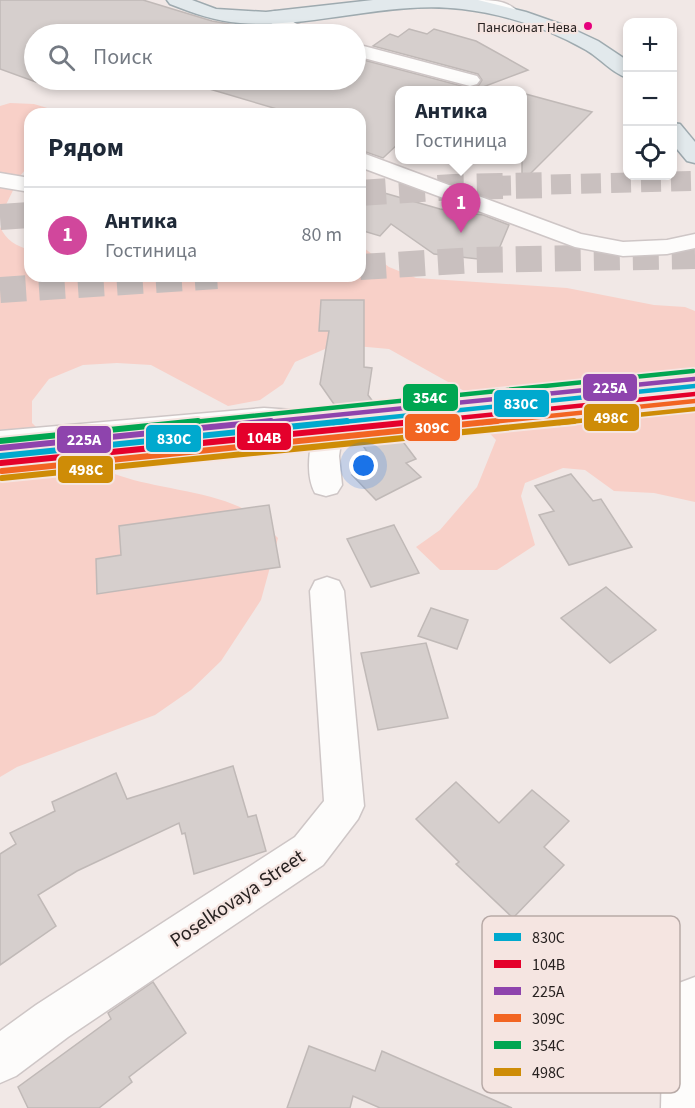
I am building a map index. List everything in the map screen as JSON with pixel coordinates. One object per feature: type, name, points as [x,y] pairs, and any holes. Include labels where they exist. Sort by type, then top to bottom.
[{"type":"main road","points":[[176,0],[215,14],[275,17],[431,1],[507,10],[579,39],[604,53],[623,69]]},
{"type":"main road","points":[[677,135],[695,156]]},
{"type":"street","points":[[325,11],[370,0]]},
{"type":"street","points":[[484,0],[507,10]]},
{"type":"street","points":[[275,17],[285,24]]},
{"type":"street","points":[[366,53],[470,80]]},
{"type":"street","points":[[366,161],[591,244],[623,249],[667,247],[695,241]]},
{"type":"street","points":[[0,442],[264,418],[308,421],[321,426],[327,436],[324,456],[326,485]]},
{"type":"street","name":"Poselkovaya Street","points":[[0,1060],[52,1021],[309,851],[344,806],[327,591]]},
{"type":"street","points":[[685,1108],[686,1019],[695,999]]},
{"type":"shaded area","points":[[10,103],[34,104],[47,108],[24,108],[24,171],[0,217],[0,106]]},
{"type":"shaded area","points":[[0,227],[5,236],[24,248],[24,282],[366,282],[366,250],[389,267],[416,278],[567,288],[654,305],[685,307],[695,311],[695,502],[654,493],[614,491],[585,470],[563,468],[525,483],[521,496],[535,545],[497,570],[440,570],[416,547],[440,530],[477,487],[496,440],[473,416],[466,392],[389,349],[356,346],[325,349],[295,362],[283,384],[260,400],[228,406],[151,365],[117,363],[83,365],[49,379],[32,401],[32,423],[53,441],[76,456],[114,474],[230,503],[258,518],[278,538],[261,600],[221,661],[191,690],[155,715],[17,767],[0,777]]},
{"type":"building","points":[[0,0],[143,0],[229,24],[24,24],[24,78],[0,69]]},
{"type":"building","points":[[409,29],[427,34],[434,29],[476,41],[528,70],[486,86],[476,86],[482,80],[478,74],[373,46],[390,34],[398,37]]},
{"type":"building","points":[[366,61],[461,86],[395,86],[395,147],[383,158],[366,152],[366,108],[274,108],[213,90],[366,90]]},
{"type":"building","points":[[527,94],[592,112],[522,182],[522,164],[527,164]]},
{"type":"building","points":[[366,188],[440,209],[483,215],[509,225],[496,256],[481,253],[478,259],[434,254],[391,224],[380,236],[366,232]]},
{"type":"building","points":[[321,300],[364,300],[364,367],[372,368],[368,395],[416,459],[406,463],[421,477],[376,500],[352,475],[375,463],[320,384],[329,331],[319,331]]},
{"type":"building","points":[[571,474],[593,501],[601,499],[632,547],[569,565],[539,515],[554,511],[535,486]]},
{"type":"building","points":[[269,505],[280,567],[97,594],[96,559],[121,555],[119,526]]},
{"type":"building","points":[[394,525],[419,573],[371,587],[347,539]]},
{"type":"building","points":[[606,587],[656,630],[610,663],[561,618]]},
{"type":"building","points":[[431,608],[468,620],[457,649],[418,636]]},
{"type":"building","points":[[426,643],[448,718],[378,730],[361,653]]},
{"type":"building","points":[[233,766],[248,817],[256,815],[266,851],[194,874],[185,833],[182,834],[179,823],[77,871],[38,895],[56,926],[0,965],[0,854],[16,844],[10,833],[55,811],[52,802],[116,773],[127,799]]},
{"type":"building","points":[[456,782],[499,823],[532,790],[569,821],[544,847],[564,865],[515,916],[511,916],[456,864],[459,862],[416,819]]},
{"type":"building","points":[[153,982],[186,1033],[129,1077],[132,1082],[99,1108],[28,1108],[18,1087],[111,1019],[108,1013]]},
{"type":"building","points":[[309,1046],[375,1071],[382,1051],[512,1108],[380,1108],[353,1096],[350,1108],[287,1108]]},
{"type":"tunnel","points":[[491,186],[695,181]]},
{"type":"tunnel","points":[[366,193],[454,187],[551,185]]},
{"type":"tunnel","points":[[0,217],[24,215]]},
{"type":"tunnel","points":[[366,267],[475,260],[695,256]]},
{"type":"tunnel","points":[[0,290],[124,282]]},
{"type":"transit line","name":"354С","points":[[0,441],[693,371]]},
{"type":"transit line","name":"225А","points":[[0,448],[694,379]]},
{"type":"transit line","name":"830С","points":[[0,456],[695,386]]},
{"type":"transit line","name":"104В","points":[[1,463],[695,394]]},
{"type":"transit line","name":"309С","points":[[2,471],[695,401]]},
{"type":"transit line","name":"498С","points":[[2,478],[695,409]]},
{"type":"place","name":"Пансионат Нева","points":[[588,26]]},
{"type":"place","name":"Антика","points":[[461,233]]}]
